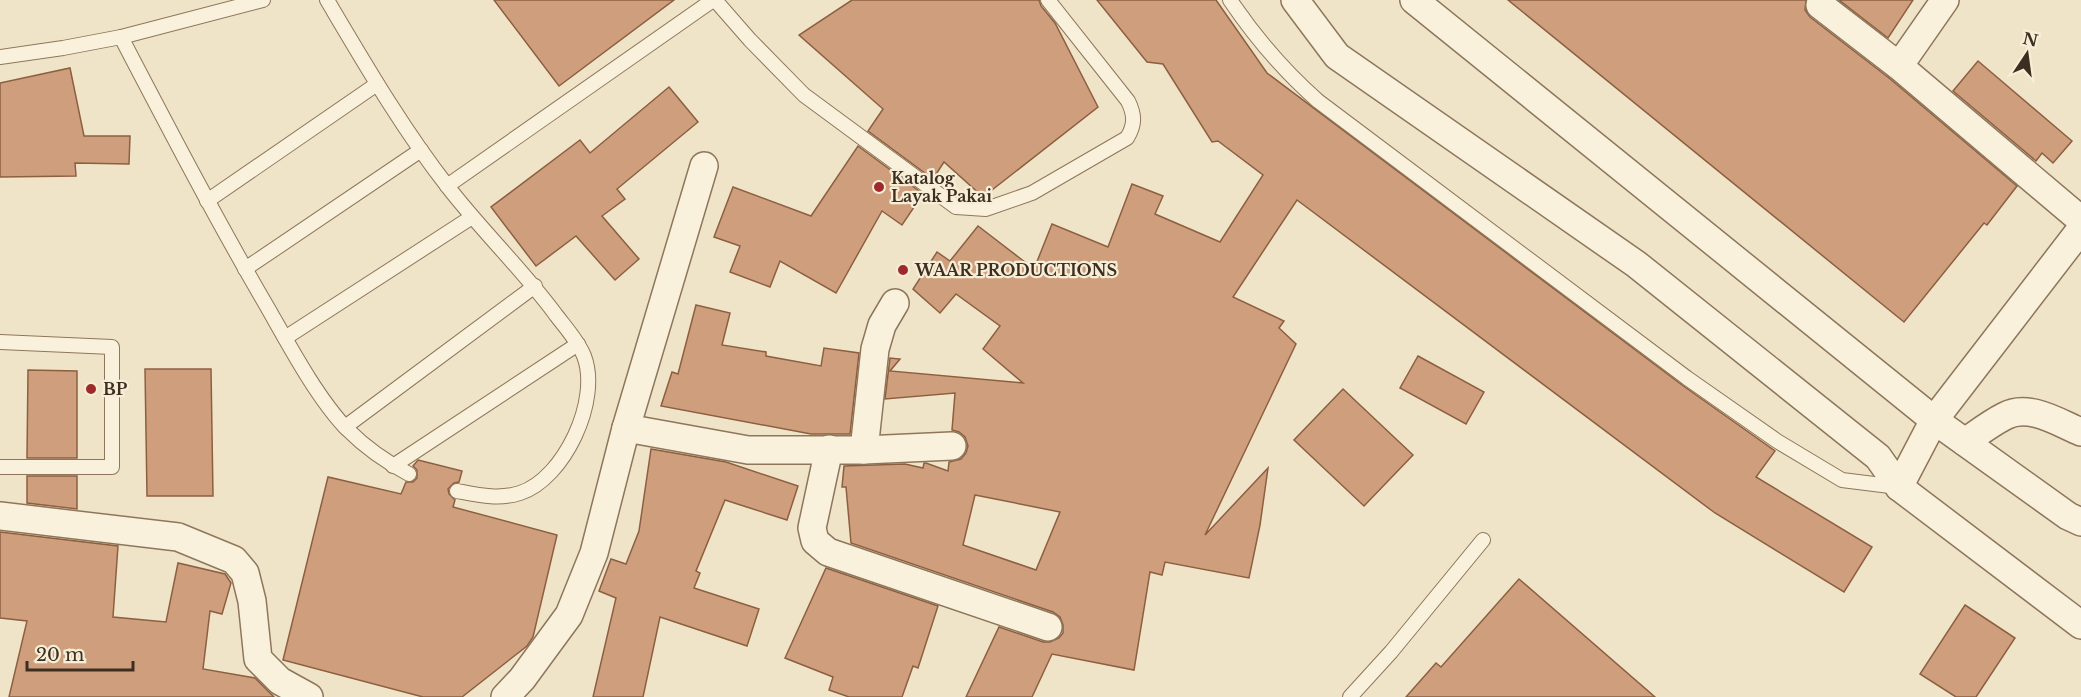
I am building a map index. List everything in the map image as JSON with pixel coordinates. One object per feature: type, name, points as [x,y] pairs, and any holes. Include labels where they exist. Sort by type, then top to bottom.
[{"type":"street","points":[[1295,0],[1337,57],[1636,264],[1878,457],[1899,487],[2081,625]]},
{"type":"street","points":[[1414,0],[1934,420],[2068,516],[2081,522]]},
{"type":"street","points":[[1899,66],[1945,0]]},
{"type":"street","points":[[1820,5],[1899,66],[2081,220]]},
{"type":"street","points":[[505,697],[522,679],[569,615],[594,553],[626,428],[704,166]]},
{"type":"street","points":[[1899,487],[1934,420],[2081,228]]},
{"type":"street","points":[[864,450],[875,349],[882,325],[895,303]]},
{"type":"street","points":[[1965,442],[2006,415],[2019,411],[2031,412],[2081,432]]},
{"type":"street","points":[[626,428],[748,450],[864,450],[952,446]]},
{"type":"street","points":[[829,449],[812,528],[815,541],[828,552],[1048,627]]},
{"type":"street","points":[[0,516],[178,537],[234,560],[245,573],[252,601],[258,659],[280,681],[309,697]]},
{"type":"lane","points":[[0,57],[121,38],[263,0]]},
{"type":"lane","points":[[327,0],[420,150],[472,217],[535,286],[578,344],[584,357],[587,370],[587,400],[578,428],[568,450],[539,483],[522,493],[501,497],[457,491]]},
{"type":"lane","points":[[447,186],[714,0],[804,95],[956,207],[986,209],[1032,193],[1127,138],[1132,130],[1134,121],[1128,102],[1048,0]]},
{"type":"lane","points":[[1230,0],[1275,58],[1318,101],[1687,378],[1777,441],[1842,480],[1899,487]]},
{"type":"lane","points":[[121,38],[245,269],[318,390],[345,427],[367,447],[393,466],[409,474]]},
{"type":"lane","points":[[207,201],[377,84]]},
{"type":"lane","points":[[245,269],[420,150]]},
{"type":"lane","points":[[285,338],[472,217]]},
{"type":"lane","points":[[345,427],[535,286]]},
{"type":"lane","points":[[0,342],[112,347],[112,467],[0,467]]},
{"type":"lane","points":[[393,466],[578,344]]},
{"type":"lane","points":[[1350,697],[1391,652],[1483,540]]},
{"type":"building","points":[[494,0],[674,0],[559,86]]},
{"type":"building","points":[[852,0],[1039,0],[1055,23],[1098,107],[983,197],[944,162],[933,179],[868,131],[883,109],[799,35]]},
{"type":"building","points":[[1097,0],[1216,0],[1267,73],[1682,385],[1775,451],[1756,477],[1872,547],[1844,592],[1715,513],[1297,200],[1233,297],[1284,321],[1279,328],[1296,344],[1205,535],[1268,468],[1260,525],[1249,578],[1165,562],[1162,575],[1150,572],[1134,670],[1052,654],[1032,697],[966,697],[999,627],[1043,642],[1050,642],[1059,638],[1063,633],[1060,617],[1053,612],[851,543],[846,487],[842,487],[844,466],[905,464],[923,468],[926,463],[948,471],[949,462],[961,459],[966,453],[968,446],[965,437],[952,430],[955,393],[885,399],[890,358],[900,359],[890,371],[1023,383],[983,349],[1000,326],[956,294],[940,313],[913,289],[937,252],[950,261],[978,226],[1034,269],[1052,224],[1108,247],[1132,184],[1163,196],[1155,214],[1220,242],[1263,175],[1218,141],[1212,142],[1163,64],[1147,62]],"holes":[[[975,495],[1060,512],[1036,570],[963,545]]]},
{"type":"building","points":[[1508,0],[1806,0],[1805,10],[1810,17],[1889,78],[2017,186],[1987,225],[1984,223],[1904,322]]},
{"type":"building","points":[[1839,0],[1913,0],[1888,38]]},
{"type":"building","points":[[1978,61],[2072,141],[2053,163],[2042,153],[2036,161],[1953,91]]},
{"type":"building","points":[[70,68],[84,136],[130,136],[129,164],[75,163],[76,176],[0,177],[0,83]]},
{"type":"building","points":[[669,87],[698,122],[617,189],[625,199],[602,216],[639,259],[615,280],[576,236],[536,266],[491,207],[580,140],[590,153]]},
{"type":"building","points":[[858,146],[923,194],[902,225],[882,211],[836,293],[780,261],[770,287],[730,272],[740,246],[714,237],[733,187],[811,216]]},
{"type":"building","points":[[696,305],[730,313],[722,345],[766,352],[766,356],[821,366],[824,348],[859,353],[850,434],[811,434],[661,406],[672,372],[678,374]]},
{"type":"building","points":[[1418,356],[1484,392],[1466,424],[1400,388]]},
{"type":"building","points":[[145,369],[211,369],[213,496],[147,496]]},
{"type":"building","points":[[28,370],[77,371],[77,458],[27,458]]},
{"type":"building","points":[[1343,389],[1413,455],[1364,506],[1294,440]]},
{"type":"building","points":[[651,449],[726,462],[798,486],[787,520],[725,500],[696,571],[700,573],[694,588],[759,609],[747,646],[660,617],[643,697],[593,697],[616,598],[599,591],[611,559],[626,564],[639,531]]},
{"type":"building","points":[[418,460],[462,471],[459,482],[454,483],[448,489],[449,494],[455,500],[453,507],[557,535],[533,637],[527,646],[462,697],[423,697],[283,660],[328,477],[401,494],[406,482],[413,482],[417,478],[417,470],[413,466]]},
{"type":"building","points":[[27,476],[77,476],[77,509],[27,503]]},
{"type":"building","points":[[0,532],[118,546],[113,617],[166,622],[178,563],[225,574],[231,583],[222,614],[210,611],[203,669],[255,678],[274,697],[9,697],[27,621],[0,618]]},
{"type":"building","points":[[826,568],[938,606],[918,668],[913,666],[902,697],[849,697],[829,690],[833,677],[785,658]]},
{"type":"building","points":[[1519,579],[1655,697],[1406,697],[1436,663],[1441,667]]},
{"type":"building","points":[[1965,605],[2015,638],[1976,697],[1956,697],[1920,674]]},
{"type":"place","name":"Katalog Layak Pakai","points":[[879,187]]},
{"type":"place","name":"WAAR PRODUCTIONS","points":[[903,270]]},
{"type":"place","name":"BP","points":[[91,389]]}]
